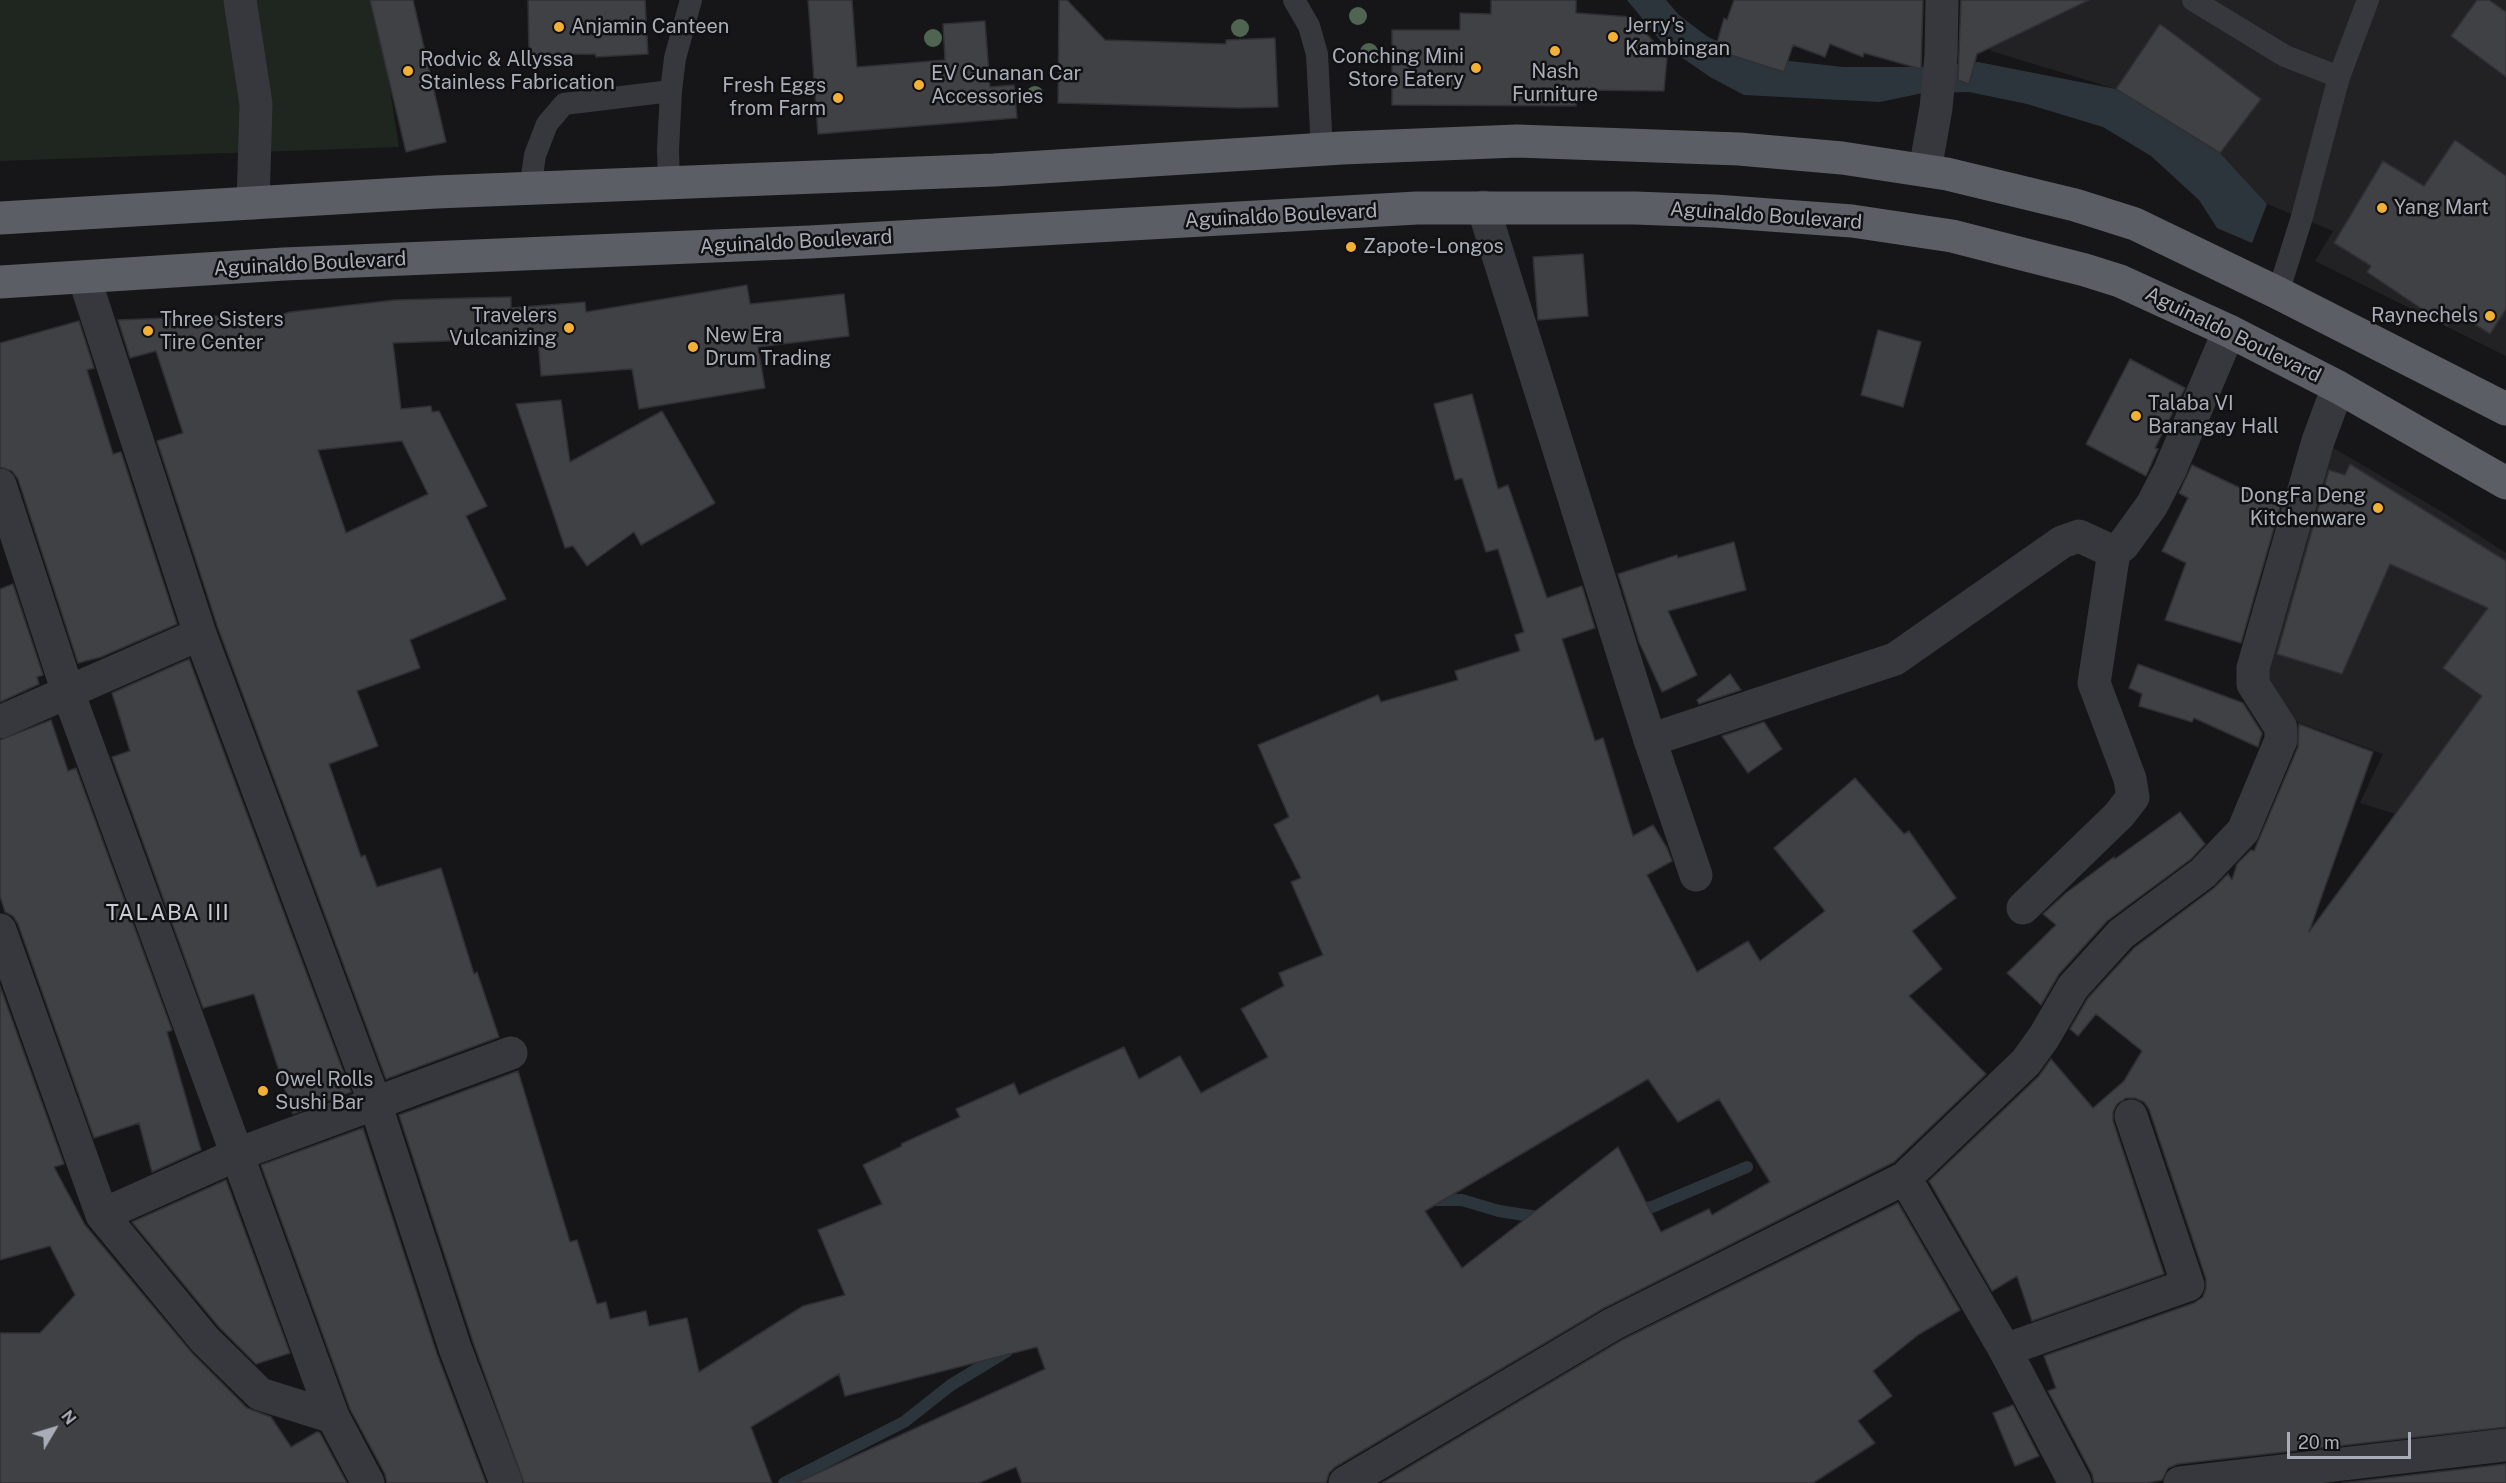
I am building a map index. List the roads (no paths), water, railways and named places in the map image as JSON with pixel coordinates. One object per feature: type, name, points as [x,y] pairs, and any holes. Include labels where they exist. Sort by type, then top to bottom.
[{"type":"highway","points":[[0,218],[436,192],[669,185],[994,170],[1322,150],[1528,141],[1738,149],[1842,158],[1925,170],[2075,205],[2135,224],[2278,293],[2506,409]]},
{"type":"highway","name":"Aguinaldo Boulevard","points":[[0,282],[284,264],[810,242],[1417,208],[1635,208],[1852,221],[1952,236],[2075,267],[2120,281],[2229,331],[2338,387],[2506,483]]},
{"type":"street","points":[[240,0],[256,104],[253,204]]},
{"type":"street","points":[[1925,170],[1936,108],[1941,56],[1942,0]]},
{"type":"street","points":[[1483,207],[1650,740],[1696,875]]},
{"type":"street","points":[[84,277],[200,634],[375,1103],[455,1348],[506,1483]]},
{"type":"street","points":[[2023,908],[2119,815],[2133,797],[2130,778],[2094,683],[2114,552],[2134,532],[2152,505],[2170,470],[2229,331]]},
{"type":"street","points":[[1344,1483],[1613,1324],[1905,1178],[2026,1062],[2044,1037],[2073,987],[2121,934],[2203,873],[2243,831],[2281,740],[2281,728],[2253,684],[2253,668],[2318,441],[2338,387]]},
{"type":"street","points":[[0,484],[68,692],[333,1417],[368,1483]]},
{"type":"street","points":[[1650,740],[1895,659],[2062,542],[2079,536],[2114,552]]},
{"type":"street","points":[[0,722],[200,634]]},
{"type":"street","points":[[0,930],[102,1215],[205,1340],[260,1394],[333,1417]]},
{"type":"street","points":[[102,1215],[238,1154],[511,1053]]},
{"type":"street","points":[[2005,1350],[2188,1285],[2131,1116]]},
{"type":"street","points":[[1905,1178],[2005,1350],[2075,1483]]},
{"type":"street","points":[[2180,1483],[2506,1445]]},
{"type":"lane","points":[[669,185],[671,91],[675,58],[691,0]]},
{"type":"lane","points":[[1294,0],[1309,26],[1317,54],[1322,150]]},
{"type":"lane","points":[[2193,0],[2285,56],[2339,77]]},
{"type":"lane","points":[[2278,293],[2302,217],[2339,77],[2368,0]]},
{"type":"lane","points":[[530,190],[535,155],[547,124],[564,104],[671,91]]},
{"type":"waterway","points":[[1632,1211],[1652,1207],[1747,1167]]},
{"type":"waterway","points":[[1428,1200],[1462,1200],[1499,1211],[1544,1218]]},
{"type":"waterway","points":[[784,1483],[904,1422],[951,1385],[1007,1351]]},
{"type":"place","name":"Anjamin Canteen","points":[[559,27]]},
{"type":"place","name":"Jerry's Kambingan","points":[[1613,37]]},
{"type":"place","name":"Nash Furniture","points":[[1555,51]]},
{"type":"place","name":"Conching Mini Store Eatery","points":[[1476,68]]},
{"type":"place","name":"Rodvic & Allyssa Stainless Fabrication","points":[[408,71]]},
{"type":"place","name":"EV Cunanan Car Accessories","points":[[919,85]]},
{"type":"place","name":"Fresh Eggs from Farm","points":[[838,98]]},
{"type":"place","name":"Yang Mart","points":[[2382,208]]},
{"type":"place","name":"Zapote-Longos","points":[[1351,247]]},
{"type":"place","name":"Raynechels","points":[[2490,316]]},
{"type":"place","name":"Travelers Vulcanizing","points":[[569,328]]},
{"type":"place","name":"Three Sisters Tire Center","points":[[148,331]]},
{"type":"place","name":"New Era Drum Trading","points":[[693,347]]},
{"type":"place","name":"Talaba VI Barangay Hall","points":[[2136,416]]},
{"type":"place","name":"DongFa Deng Kitchenware","points":[[2378,508]]},
{"type":"place","name":"Owel Rolls Sushi Bar","points":[[263,1091]]},
{"type":"district","name":"TALABA III","points":[[168,913]]}]
